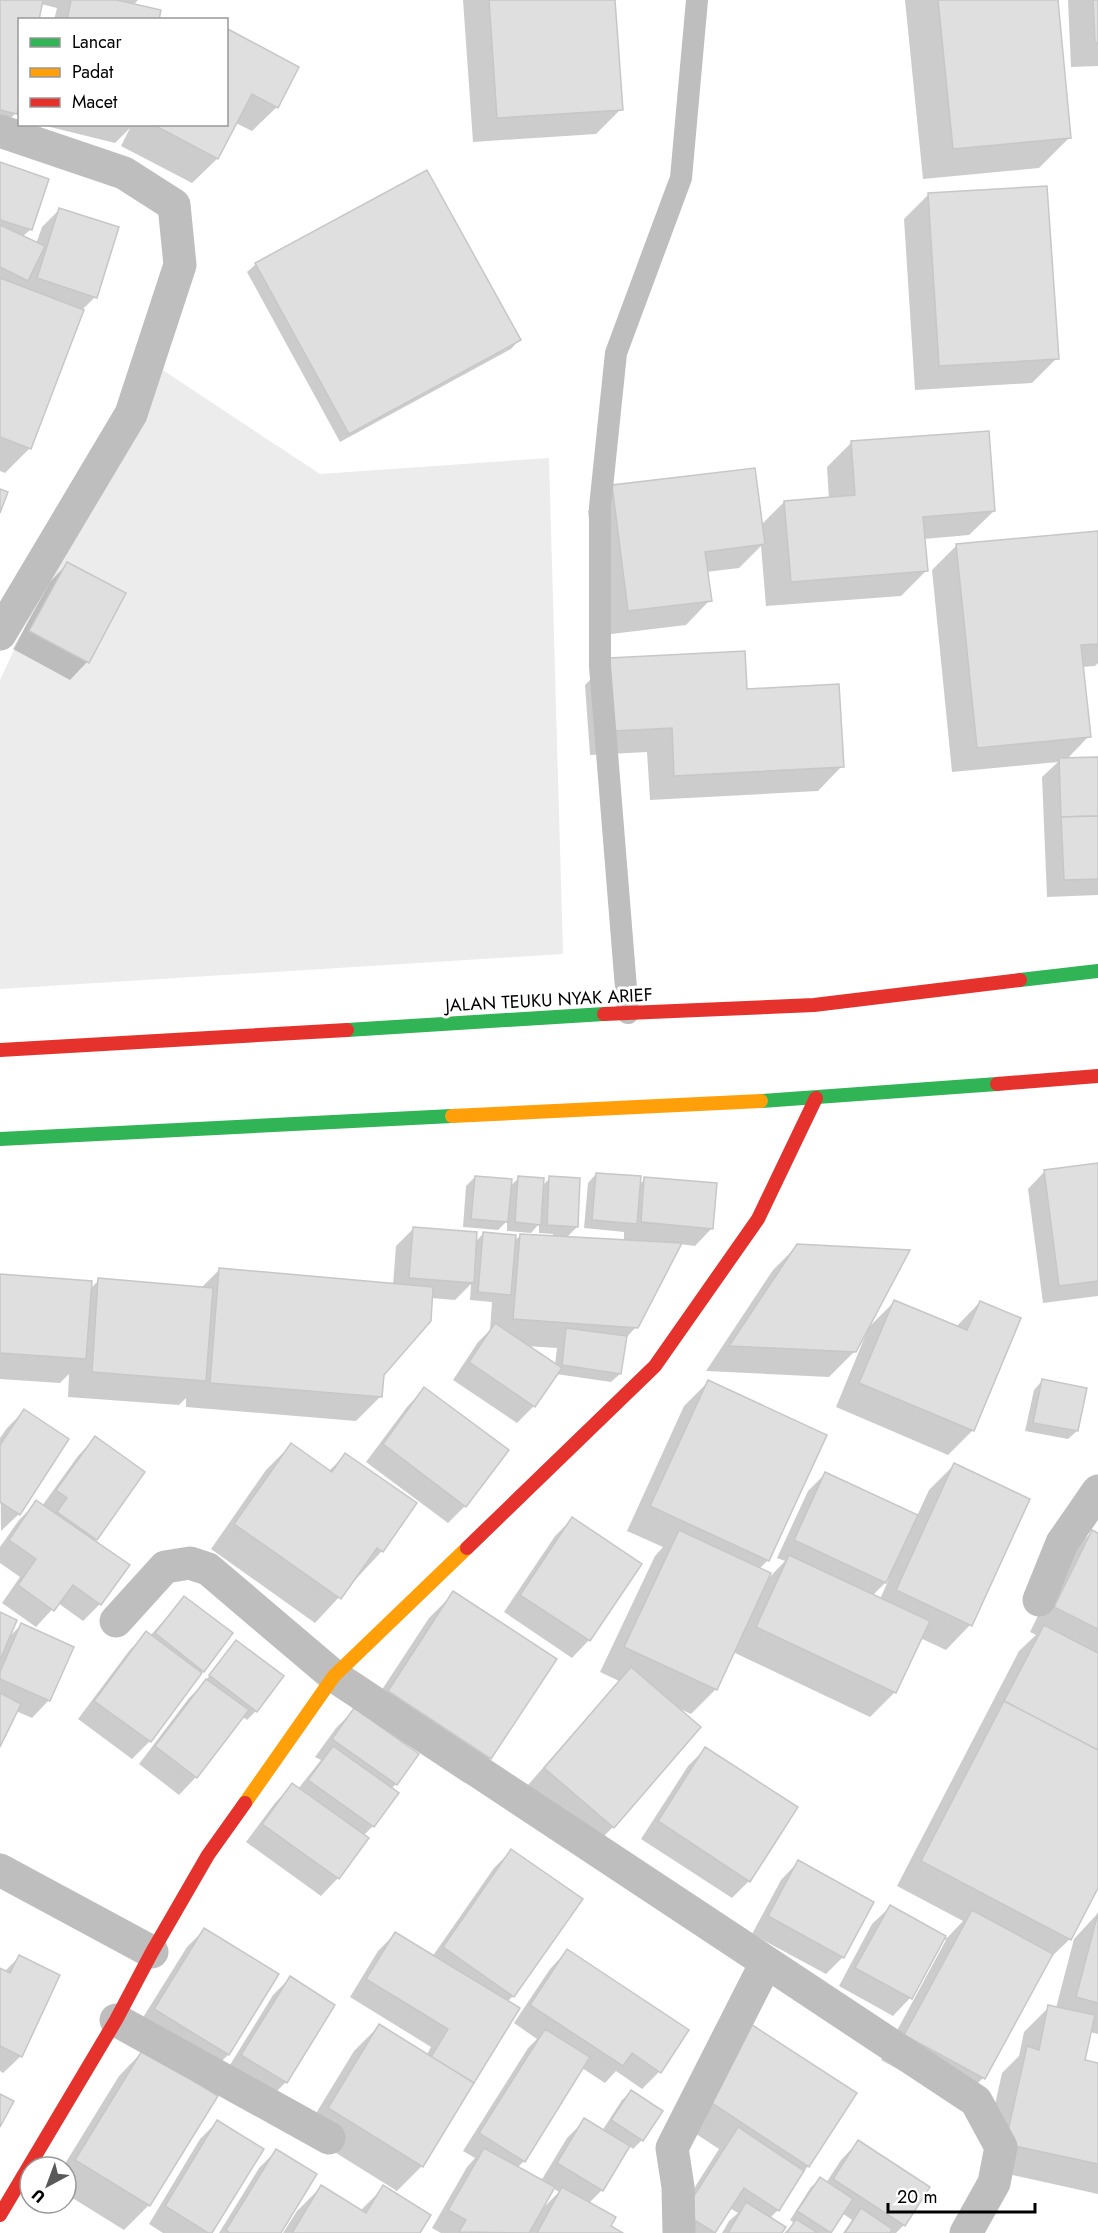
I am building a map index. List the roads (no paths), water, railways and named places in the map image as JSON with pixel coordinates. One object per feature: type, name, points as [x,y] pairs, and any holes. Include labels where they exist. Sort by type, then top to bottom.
[{"type":"main road","name":"JALAN TEUKU NYAK ARIEF","points":[[0,1050],[628,1013],[814,1005],[1098,971]]},
{"type":"main road","points":[[0,1139],[816,1098],[1098,1076]]},
{"type":"main road","points":[[0,2215],[116,2020],[208,1855],[334,1676],[655,1366],[758,1219],[816,1098]]},
{"type":"street","points":[[0,130],[124,173],[174,205],[180,265],[131,414],[0,634]]},
{"type":"street","points":[[1039,1600],[1062,1543],[1098,1491]]},
{"type":"street","points":[[116,1621],[165,1567],[190,1563],[208,1569],[334,1676],[976,2101],[1001,2146],[994,2183],[966,2233]]},
{"type":"street","points":[[0,1870],[152,1952]]},
{"type":"street","points":[[678,2233],[678,2187],[672,2148],[766,1963]]},
{"type":"street","points":[[116,2020],[329,2138]]},
{"type":"lane","points":[[628,1013],[600,666],[600,507],[616,353],[681,178],[697,0]]}]
